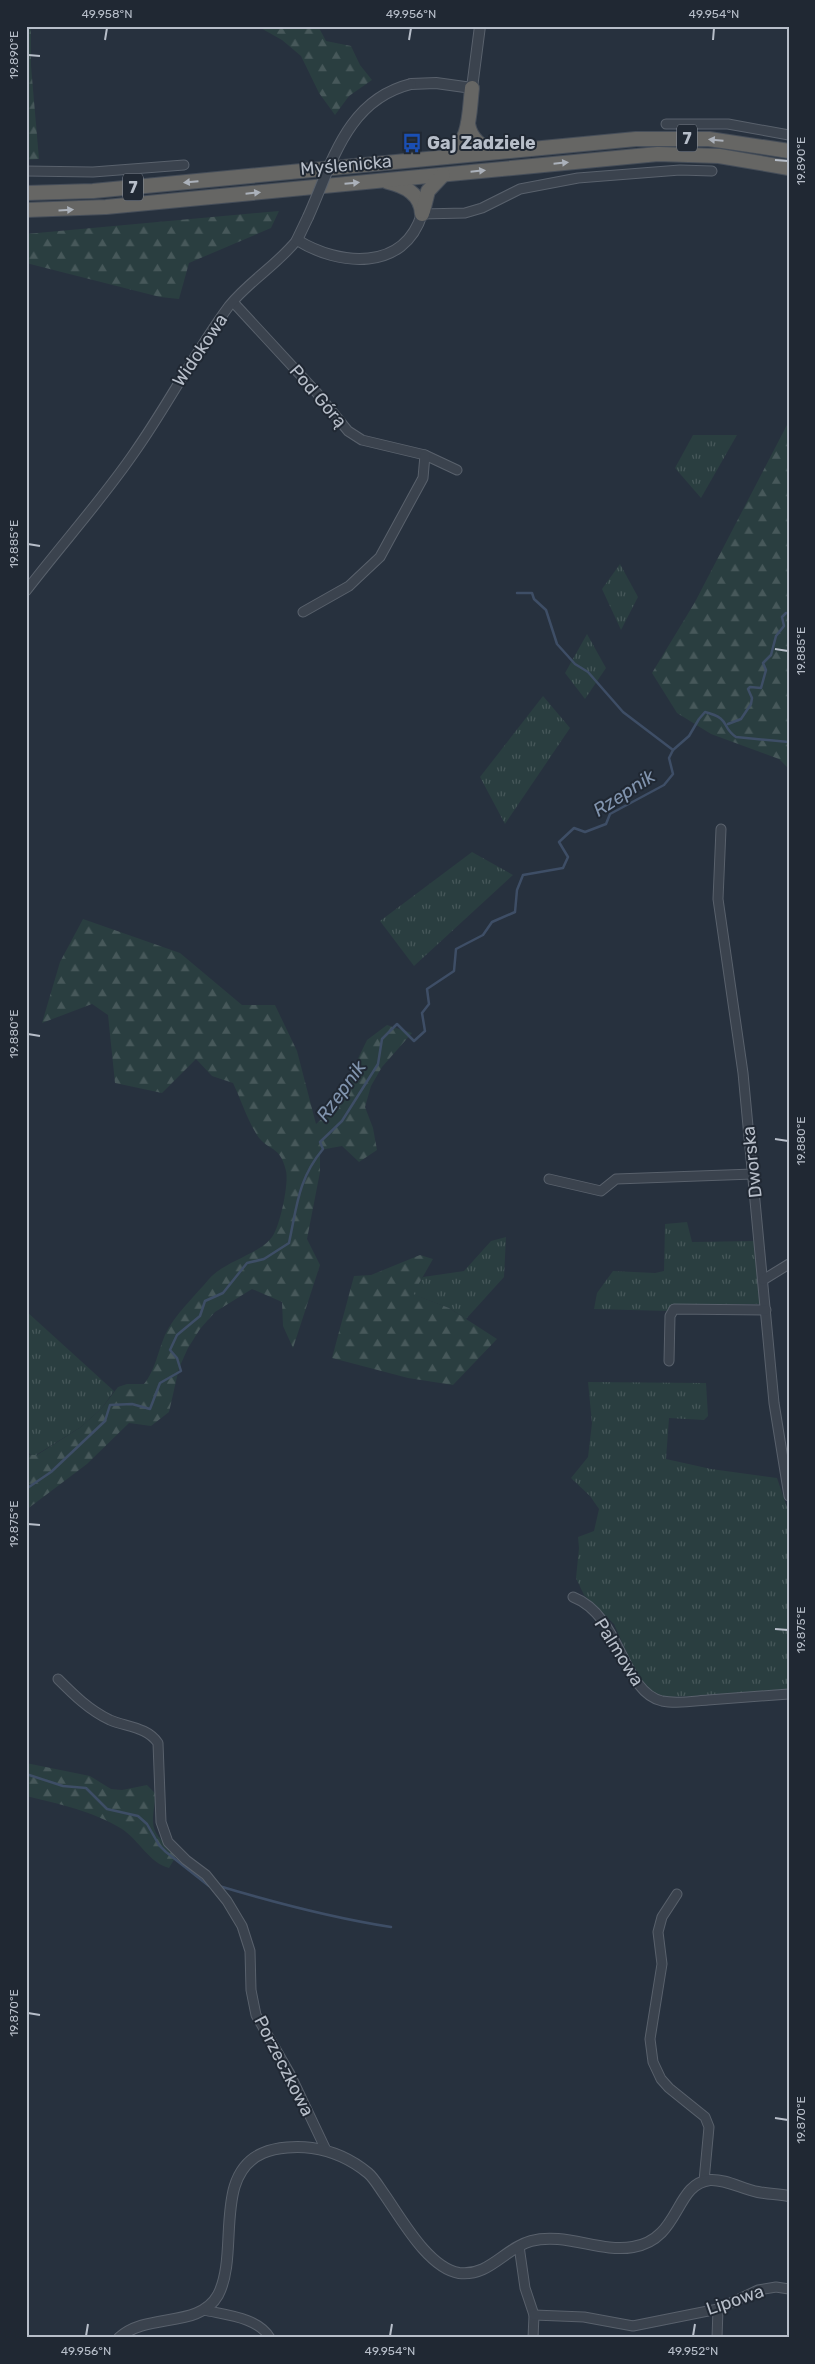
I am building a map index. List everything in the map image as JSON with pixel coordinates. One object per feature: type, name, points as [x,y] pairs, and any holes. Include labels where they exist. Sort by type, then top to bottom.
[{"type":"highway","points":[[472,88],[468,124],[469,132],[476,141],[485,147],[505,152]]},
{"type":"highway","points":[[442,158],[459,148],[468,124]]},
{"type":"highway","name":"Myślenicka","points":[[26,194],[93,191],[636,139],[680,138],[726,141],[789,150]]},
{"type":"highway","name":"Myślenicka","points":[[26,210],[87,209],[658,154],[719,156],[789,168]]},
{"type":"highway","points":[[422,214],[428,191],[443,175]]},
{"type":"highway","points":[[377,181],[397,184],[410,191],[420,203],[422,214]]},
{"type":"street","points":[[480,26],[472,88],[436,83],[411,84],[376,98],[356,118],[342,142],[297,240],[321,251],[342,256],[362,259],[381,258],[396,251],[407,242],[415,232],[422,214],[446,215],[473,211],[520,189],[578,178],[680,170],[712,171]]},
{"type":"street","points":[[666,124],[728,124],[789,136]]},
{"type":"street","points":[[26,171],[93,172],[184,165]]},
{"type":"street","name":"Widokowa","points":[[26,591],[134,453],[204,341],[233,302],[280,260],[297,240]]},
{"type":"street","name":"Pod Górą","points":[[233,302],[317,393],[348,430],[362,440],[425,455],[457,470]]},
{"type":"street","points":[[303,612],[349,586],[380,556],[423,478],[425,455]]},
{"type":"street","name":"Dworska","points":[[721,829],[718,899],[743,1073],[775,1411],[789,1496]]},
{"type":"street","points":[[548,1179],[602,1191],[616,1179],[753,1174]]},
{"type":"street","points":[[763,1280],[789,1264]]},
{"type":"street","points":[[669,1361],[670,1316],[674,1309],[766,1310]]},
{"type":"street","name":"Palmowa","points":[[573,1597],[584,1601],[606,1623],[633,1676],[645,1693],[662,1701],[789,1694]]},
{"type":"street","name":"Porzeczkowa","points":[[58,1679],[85,1706],[111,1720],[152,1735],[158,1743],[161,1822],[168,1842],[186,1860],[206,1875],[242,1926],[250,1951],[251,1990],[256,2015],[290,2074],[326,2150]]},
{"type":"street","points":[[677,1894],[662,1917],[658,1932],[662,1964],[650,2039],[653,2062],[661,2079],[669,2088],[705,2117],[709,2127],[704,2181]]},
{"type":"street","points":[[119,2338],[158,2320],[194,2315],[210,2307],[223,2283],[234,2189],[238,2174],[246,2163],[264,2153],[277,2149],[304,2147],[326,2150],[347,2158],[370,2174],[420,2244],[441,2267],[458,2273],[484,2270],[520,2246],[539,2240],[618,2248],[634,2247],[649,2242],[665,2231],[692,2188],[704,2181],[718,2180],[758,2192],[789,2196]]},
{"type":"street","points":[[520,2246],[525,2288],[534,2315],[533,2338]]},
{"type":"street","name":"Lipowa","points":[[534,2315],[584,2317],[633,2326],[718,2309],[758,2290],[776,2287],[789,2289]]},
{"type":"street","points":[[718,2309],[718,2338]]},
{"type":"street","points":[[204,2310],[253,2323],[262,2328],[270,2338]]},
{"type":"green space","points":[[26,26],[31,26],[31,66],[39,159],[26,160]]},
{"type":"green space","points":[[257,26],[318,26],[326,41],[351,46],[360,65],[372,80],[349,96],[335,115],[319,93],[301,56],[282,40]]},
{"type":"green space","points":[[279,211],[271,228],[189,263],[179,299],[160,297],[26,263],[26,234]]},
{"type":"green space","points":[[789,421],[789,769],[779,759],[711,734],[677,713],[652,673],[695,602]]},
{"type":"green space","points":[[693,435],[737,435],[701,498],[675,468]]},
{"type":"green space","points":[[620,564],[638,597],[621,630],[602,589]]},
{"type":"green space","points":[[587,634],[606,668],[585,699],[565,673]]},
{"type":"green space","points":[[543,696],[570,728],[505,824],[480,777]]},
{"type":"green space","points":[[472,852],[513,875],[414,966],[380,921]]},
{"type":"green space","points":[[83,919],[180,953],[242,1005],[275,1005],[297,1051],[316,1124],[334,1108],[367,1040],[387,1025],[412,1033],[382,1067],[371,1086],[365,1107],[373,1128],[377,1150],[359,1162],[342,1146],[320,1150],[320,1172],[307,1239],[320,1265],[293,1348],[283,1326],[282,1302],[252,1289],[215,1312],[200,1329],[188,1348],[179,1368],[169,1412],[151,1426],[129,1423],[87,1464],[26,1510],[26,1455],[37,1455],[81,1427],[102,1408],[118,1387],[127,1384],[144,1384],[154,1367],[165,1335],[185,1306],[216,1272],[267,1243],[272,1237],[281,1215],[287,1177],[280,1156],[257,1135],[233,1083],[212,1076],[196,1059],[162,1093],[115,1083],[108,1015],[92,1004],[42,1023],[60,962]]},
{"type":"green space","points":[[687,1222],[692,1242],[755,1241],[762,1304],[674,1304],[668,1311],[594,1309],[597,1293],[613,1271],[655,1273],[664,1271],[665,1224]]},
{"type":"green space","points":[[506,1237],[504,1277],[466,1319],[449,1308],[412,1294],[423,1277],[464,1271],[491,1241]]},
{"type":"green space","points":[[420,1255],[433,1259],[413,1294],[449,1308],[497,1339],[453,1385],[408,1378],[332,1358],[354,1276],[371,1275]]},
{"type":"green space","points":[[26,1311],[114,1391],[102,1408],[81,1427],[36,1455],[31,1455],[26,1450]]},
{"type":"green space","points":[[588,1382],[706,1383],[708,1416],[704,1420],[669,1418],[666,1459],[711,1469],[777,1478],[789,1513],[789,1692],[669,1697],[655,1695],[641,1685],[614,1624],[584,1595],[576,1578],[579,1548],[578,1537],[594,1531],[599,1509],[590,1496],[571,1478],[588,1457],[592,1423]]},
{"type":"green space","points":[[26,1763],[90,1776],[111,1789],[122,1790],[147,1785],[156,1794],[153,1815],[154,1829],[162,1840],[178,1853],[169,1868],[156,1861],[128,1834],[111,1823],[76,1809],[26,1796]]},
{"type":"waterway","points":[[517,593],[532,593],[534,599],[546,610],[557,644],[575,664],[588,672],[623,712],[673,750]]},
{"type":"waterway","points":[[728,724],[741,719],[751,704],[752,698],[748,689],[750,687],[761,688],[766,670],[763,663],[771,655],[776,636],[784,626],[782,617],[789,613]]},
{"type":"waterway","name":"Rzepnik","points":[[26,1489],[51,1472],[105,1421],[110,1405],[132,1404],[150,1409],[160,1383],[181,1371],[177,1358],[170,1350],[177,1335],[200,1316],[205,1301],[223,1293],[247,1263],[264,1259],[289,1243],[303,1182],[323,1149],[320,1142],[342,1121],[378,1064],[382,1039],[397,1024],[414,1041],[425,1031],[422,1013],[429,1004],[427,989],[454,971],[456,949],[483,935],[492,922],[515,912],[517,890],[523,875],[563,868],[568,857],[559,842],[574,828],[585,832],[606,824],[610,814],[664,785],[673,774],[669,758],[673,750],[689,736],[705,712],[719,717],[736,737],[789,742]]},
{"type":"waterway","points":[[26,1774],[63,1786],[86,1788],[107,1809],[138,1816],[147,1824],[159,1845],[166,1852],[209,1886]]},
{"type":"waterway","points":[[219,1886],[305,1910],[391,1927]]},
{"type":"place","name":"Gaj Zadziele","points":[[412,143]]}]
